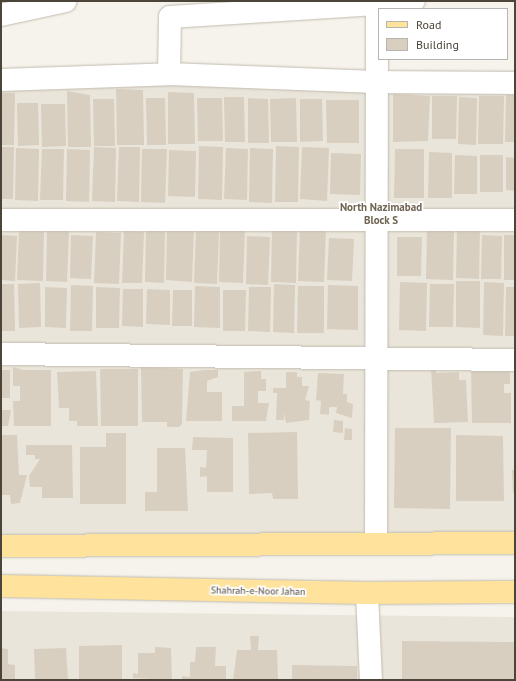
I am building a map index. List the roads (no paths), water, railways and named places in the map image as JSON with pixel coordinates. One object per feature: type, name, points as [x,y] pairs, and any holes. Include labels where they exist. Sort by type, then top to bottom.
[{"type":"main road","points":[[1,546],[515,543]]},
{"type":"main road","name":"Shahrah-e-Noor Jahan","points":[[1,586],[367,592],[515,592]]},
{"type":"street","points":[[1,15],[66,1]]},
{"type":"street","points":[[170,74],[170,9],[377,4],[414,1]]},
{"type":"street","points":[[376,543],[375,361],[379,221],[376,82],[377,4]]},
{"type":"street","points":[[1,80],[170,74],[376,82],[515,83]]},
{"type":"street","points":[[1,220],[515,220]]},
{"type":"street","points":[[1,354],[375,361],[515,360]]},
{"type":"street","points":[[367,592],[371,680]]},
{"type":"district","name":"North Nazimabad Block S","points":[[381,214]]}]
